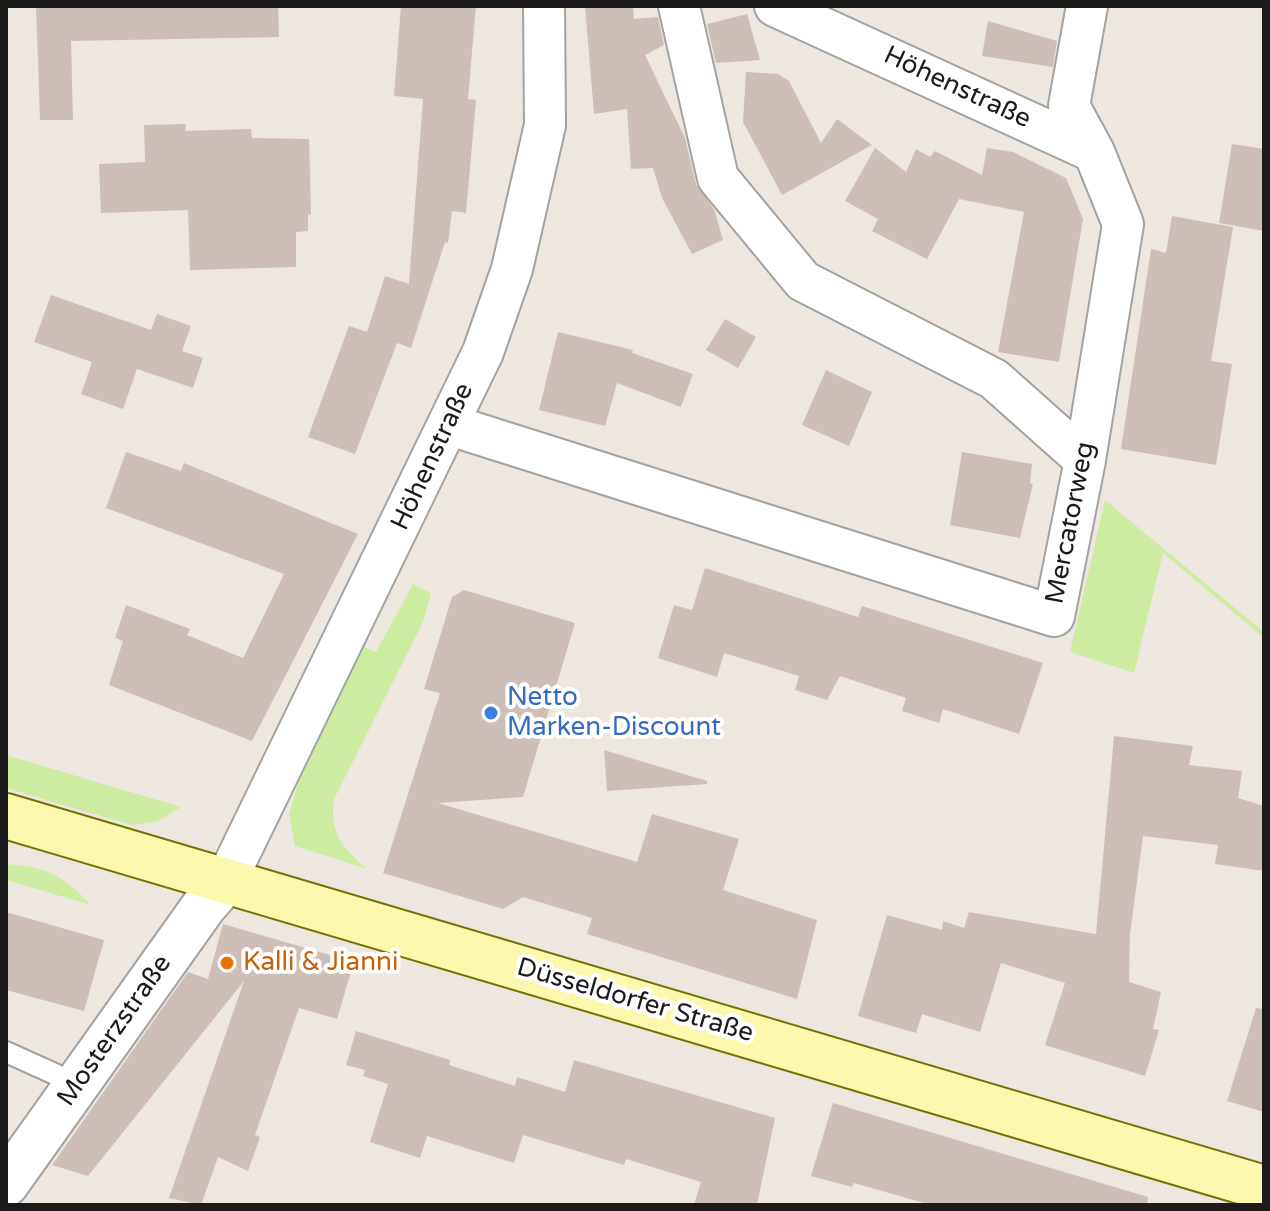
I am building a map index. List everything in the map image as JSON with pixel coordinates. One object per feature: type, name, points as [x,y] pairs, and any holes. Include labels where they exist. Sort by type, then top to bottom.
[{"type":"main road","name":"Düsseldorfer Straße","points":[[6,816],[1264,1188]]},
{"type":"street","name":"Höhenstraße","points":[[226,881],[483,352],[512,269],[545,125],[544,6]]},
{"type":"street","points":[[679,6],[718,178],[803,281],[994,379],[1085,460]]},
{"type":"street","name":"Höhenstraße","points":[[775,6],[1094,152]]},
{"type":"street","name":"Mercatorweg","points":[[450,425],[1054,616],[1085,460],[1123,224],[1094,152],[1069,106],[1087,6]]},
{"type":"street","name":"Mosterzstraße","points":[[6,1184],[204,906],[226,881]]},
{"type":"lane","points":[[6,1052],[77,1084]]},
{"type":"green space","points":[[1105,500],[1264,632],[1264,638],[1163,553],[1134,673],[1070,652]]},
{"type":"green space","points":[[413,584],[431,593],[423,622],[334,799],[334,821],[339,838],[367,869],[295,846],[289,814],[300,777],[364,647],[376,652]]},
{"type":"green space","points":[[6,755],[181,807],[158,821],[132,825],[6,788]]},
{"type":"green space","points":[[6,864],[53,874],[91,905],[6,880]]},
{"type":"building","points":[[36,6],[278,6],[279,37],[71,41],[73,120],[40,120]]},
{"type":"building","points":[[401,6],[476,6],[468,99],[476,100],[466,213],[452,211],[448,243],[445,242],[411,348],[397,343],[355,454],[308,437],[349,326],[367,332],[385,276],[409,284],[423,99],[394,96]]},
{"type":"building","points":[[585,6],[633,6],[634,19],[658,17],[664,45],[645,55],[685,138],[696,184],[714,209],[723,240],[692,254],[662,198],[653,168],[631,169],[627,109],[594,114]]},
{"type":"building","points":[[747,14],[760,60],[716,63],[707,24]]},
{"type":"building","points":[[988,21],[1057,41],[1053,67],[982,56]]},
{"type":"building","points":[[746,72],[778,74],[789,81],[821,143],[837,119],[872,145],[782,195],[743,122]]},
{"type":"building","points":[[186,124],[185,131],[251,129],[252,138],[309,139],[311,214],[308,215],[308,231],[296,232],[296,267],[190,270],[188,210],[101,213],[99,164],[145,162],[144,125]]},
{"type":"building","points":[[1232,144],[1264,149],[1264,231],[1219,223]]},
{"type":"building","points":[[875,148],[906,172],[916,149],[930,157],[935,151],[982,175],[987,148],[1013,152],[1066,178],[1083,219],[1059,362],[998,352],[1024,212],[959,199],[927,259],[872,231],[878,219],[845,201]]},
{"type":"building","points":[[1172,216],[1233,227],[1211,361],[1232,364],[1216,465],[1121,449],[1151,249],[1166,253]]},
{"type":"building","points":[[51,295],[151,330],[157,314],[191,326],[182,351],[203,358],[193,388],[137,369],[123,409],[81,394],[92,362],[34,342]]},
{"type":"building","points":[[725,319],[756,337],[738,368],[706,350]]},
{"type":"building","points":[[558,332],[633,350],[632,353],[693,374],[681,407],[617,383],[605,426],[539,410]]},
{"type":"building","points":[[826,370],[872,392],[849,446],[802,425]]},
{"type":"building","points":[[126,452],[181,471],[184,463],[358,534],[252,741],[109,685],[123,641],[115,638],[126,605],[190,629],[187,635],[243,658],[284,574],[106,508]]},
{"type":"building","points":[[962,452],[1032,464],[1030,483],[1033,484],[1020,538],[950,525]]},
{"type":"building","points":[[705,568],[858,617],[862,606],[1043,663],[1019,734],[943,709],[939,723],[902,711],[906,698],[840,676],[827,700],[795,690],[799,676],[724,653],[717,677],[658,658],[674,605],[692,610]]},
{"type":"building","points":[[464,590],[575,623],[523,797],[438,803],[637,862],[652,814],[739,839],[723,890],[817,920],[797,999],[587,934],[592,918],[523,897],[503,909],[383,873],[440,693],[424,689],[452,597]]},
{"type":"building","points":[[1114,736],[1193,746],[1189,765],[1242,771],[1238,798],[1264,806],[1264,871],[1215,864],[1218,845],[1143,836],[1130,934],[1129,982],[1161,992],[1153,1029],[1159,1030],[1145,1076],[1045,1045],[1065,983],[1001,963],[980,1032],[922,1014],[916,1033],[858,1016],[887,915],[942,930],[943,921],[964,928],[969,912],[1096,934]]},
{"type":"building","points":[[604,750],[707,781],[707,784],[607,791]]},
{"type":"building","points":[[6,912],[104,940],[84,1011],[6,990]]},
{"type":"building","points":[[223,924],[354,962],[337,1019],[299,1008],[255,1135],[260,1137],[248,1171],[218,1157],[201,1205],[169,1198],[244,981],[88,1176],[52,1165],[188,972],[208,979]]},
{"type":"building","points":[[1256,1008],[1264,1009],[1264,1112],[1227,1101]]},
{"type":"building","points":[[356,1031],[450,1060],[449,1065],[515,1086],[517,1077],[565,1092],[574,1060],[775,1118],[757,1205],[694,1205],[701,1182],[626,1159],[624,1165],[523,1135],[514,1163],[427,1136],[420,1158],[370,1142],[388,1084],[363,1076],[365,1070],[346,1065]]},
{"type":"building","points":[[833,1103],[1148,1197],[1147,1205],[931,1205],[854,1183],[852,1187],[811,1176]]},
{"type":"place","name":"Netto Marken-Discount","points":[[491,713]]},
{"type":"place","name":"Kalli & Jianni","points":[[227,963]]}]
